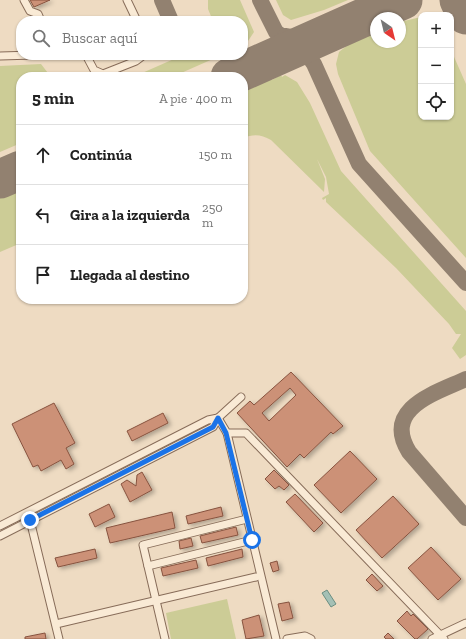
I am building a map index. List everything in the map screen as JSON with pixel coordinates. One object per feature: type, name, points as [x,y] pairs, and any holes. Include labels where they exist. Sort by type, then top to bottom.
[{"type":"lane","points":[[24,0],[30,11],[38,14],[39,16]]},
{"type":"lane","points":[[127,0],[135,16]]},
{"type":"lane","points":[[0,56],[16,56]]},
{"type":"lane","points":[[89,60],[94,70],[98,72]]},
{"type":"lane","points":[[108,72],[137,60]]},
{"type":"lane","points":[[0,536],[213,427],[218,418],[241,397]]},
{"type":"lane","points":[[218,418],[226,433],[276,639]]},
{"type":"lane","points":[[0,526],[208,420],[218,418]]},
{"type":"lane","points":[[226,433],[246,433],[442,637]]},
{"type":"lane","points":[[121,464],[125,472]]},
{"type":"lane","points":[[165,639],[143,545],[247,519]]},
{"type":"lane","points":[[30,520],[59,639]]},
{"type":"lane","points":[[148,566],[252,540]]},
{"type":"lane","points":[[56,624],[256,577]]},
{"type":"lane","points":[[432,639],[442,637],[466,623]]},
{"type":"lane","points":[[287,639],[305,636],[311,639]]},
{"type":"green space","points":[[208,0],[240,0],[247,16],[211,16],[208,9]]},
{"type":"green space","points":[[276,0],[348,0],[324,10],[291,20],[283,15]]},
{"type":"green space","points":[[248,18],[254,32],[248,41]]},
{"type":"green space","points":[[418,18],[418,120],[454,120],[454,57],[466,84],[466,258],[370,151],[338,74],[336,64],[339,52],[356,40],[370,33],[370,48],[406,48],[406,21]]},
{"type":"green space","points":[[172,60],[211,60],[183,72],[144,72]]},
{"type":"green space","points":[[41,64],[47,72],[16,72],[16,145],[0,152],[0,66]]},
{"type":"green space","points":[[281,75],[282,77],[285,75],[297,82],[310,103],[341,171],[466,311],[466,355],[460,359],[452,348],[461,334],[456,334],[449,324],[396,268],[326,202],[326,198],[323,200],[322,198],[329,194],[326,177],[317,159],[325,179],[324,192],[271,140],[257,135],[248,137],[248,87],[269,77],[272,80]]},
{"type":"green space","points":[[16,190],[16,245],[0,252],[0,197]]},
{"type":"green space","points":[[227,599],[236,639],[171,639],[166,613]]},
{"type":"shaded area","points":[[327,590],[336,604],[331,607],[322,593]]},
{"type":"building","points":[[30,0],[50,0],[34,7]]},
{"type":"building","points":[[291,372],[343,426],[333,434],[331,432],[304,458],[300,454],[287,467],[237,413],[250,401],[254,405]],"holes":[[[290,388],[296,395],[269,421],[262,413]]]},
{"type":"building","points":[[54,403],[75,443],[66,448],[74,464],[66,469],[61,460],[41,471],[38,465],[33,467],[12,424]]},
{"type":"building","points":[[163,413],[168,423],[132,441],[127,431]]},
{"type":"building","points":[[350,451],[377,479],[341,513],[314,485]]},
{"type":"building","points":[[274,470],[289,485],[284,490],[279,486],[275,489],[265,479]]},
{"type":"building","points":[[142,472],[152,490],[130,502],[121,484],[127,480],[136,486],[137,475]]},
{"type":"building","points":[[295,494],[323,523],[314,532],[286,502]]},
{"type":"building","points":[[393,496],[419,524],[382,558],[356,530]]},
{"type":"building","points":[[109,504],[115,517],[95,527],[89,514]]},
{"type":"building","points":[[221,507],[223,516],[188,524],[186,516]]},
{"type":"building","points":[[172,512],[175,528],[110,543],[106,528]]},
{"type":"building","points":[[236,527],[238,535],[202,543],[200,536]]},
{"type":"building","points":[[191,538],[193,546],[180,549],[179,541]]},
{"type":"building","points":[[431,547],[461,579],[438,600],[408,568]]},
{"type":"building","points":[[95,549],[97,558],[58,567],[55,558]]},
{"type":"building","points":[[242,549],[243,557],[208,566],[206,558]]},
{"type":"building","points":[[196,560],[198,568],[163,576],[161,568]]},
{"type":"building","points":[[277,561],[279,570],[273,572],[270,563]]},
{"type":"building","points":[[372,574],[383,586],[377,591],[366,580]]},
{"type":"building","points":[[289,602],[293,618],[282,621],[278,604]]},
{"type":"building","points":[[407,611],[411,616],[413,614],[428,629],[417,639],[415,639],[397,621]]},
{"type":"building","points":[[259,615],[264,636],[246,639],[242,620]]},
{"type":"building","points":[[45,633],[46,639],[25,639],[25,637]]},
{"type":"building","points":[[388,633],[394,639],[386,639],[384,637]]},
{"type":"taxiway","points":[[162,0],[169,16]]},
{"type":"taxiway","points":[[260,0],[276,32],[307,54],[314,64],[359,164],[466,283]]},
{"type":"taxiway","points":[[457,0],[463,8]]},
{"type":"taxiway","points":[[285,36],[302,39],[330,32]]},
{"type":"taxiway","points":[[466,379],[441,390],[416,404],[407,413],[402,424],[402,437],[409,452],[466,518]]},
{"type":"runway","points":[[241,72],[403,0]]},
{"type":"runway","points":[[459,0],[466,15]]},
{"type":"runway","points":[[0,179],[16,172]]},
{"type":"route","points":[[30,520],[213,427],[218,418],[226,433],[252,540]]}]
